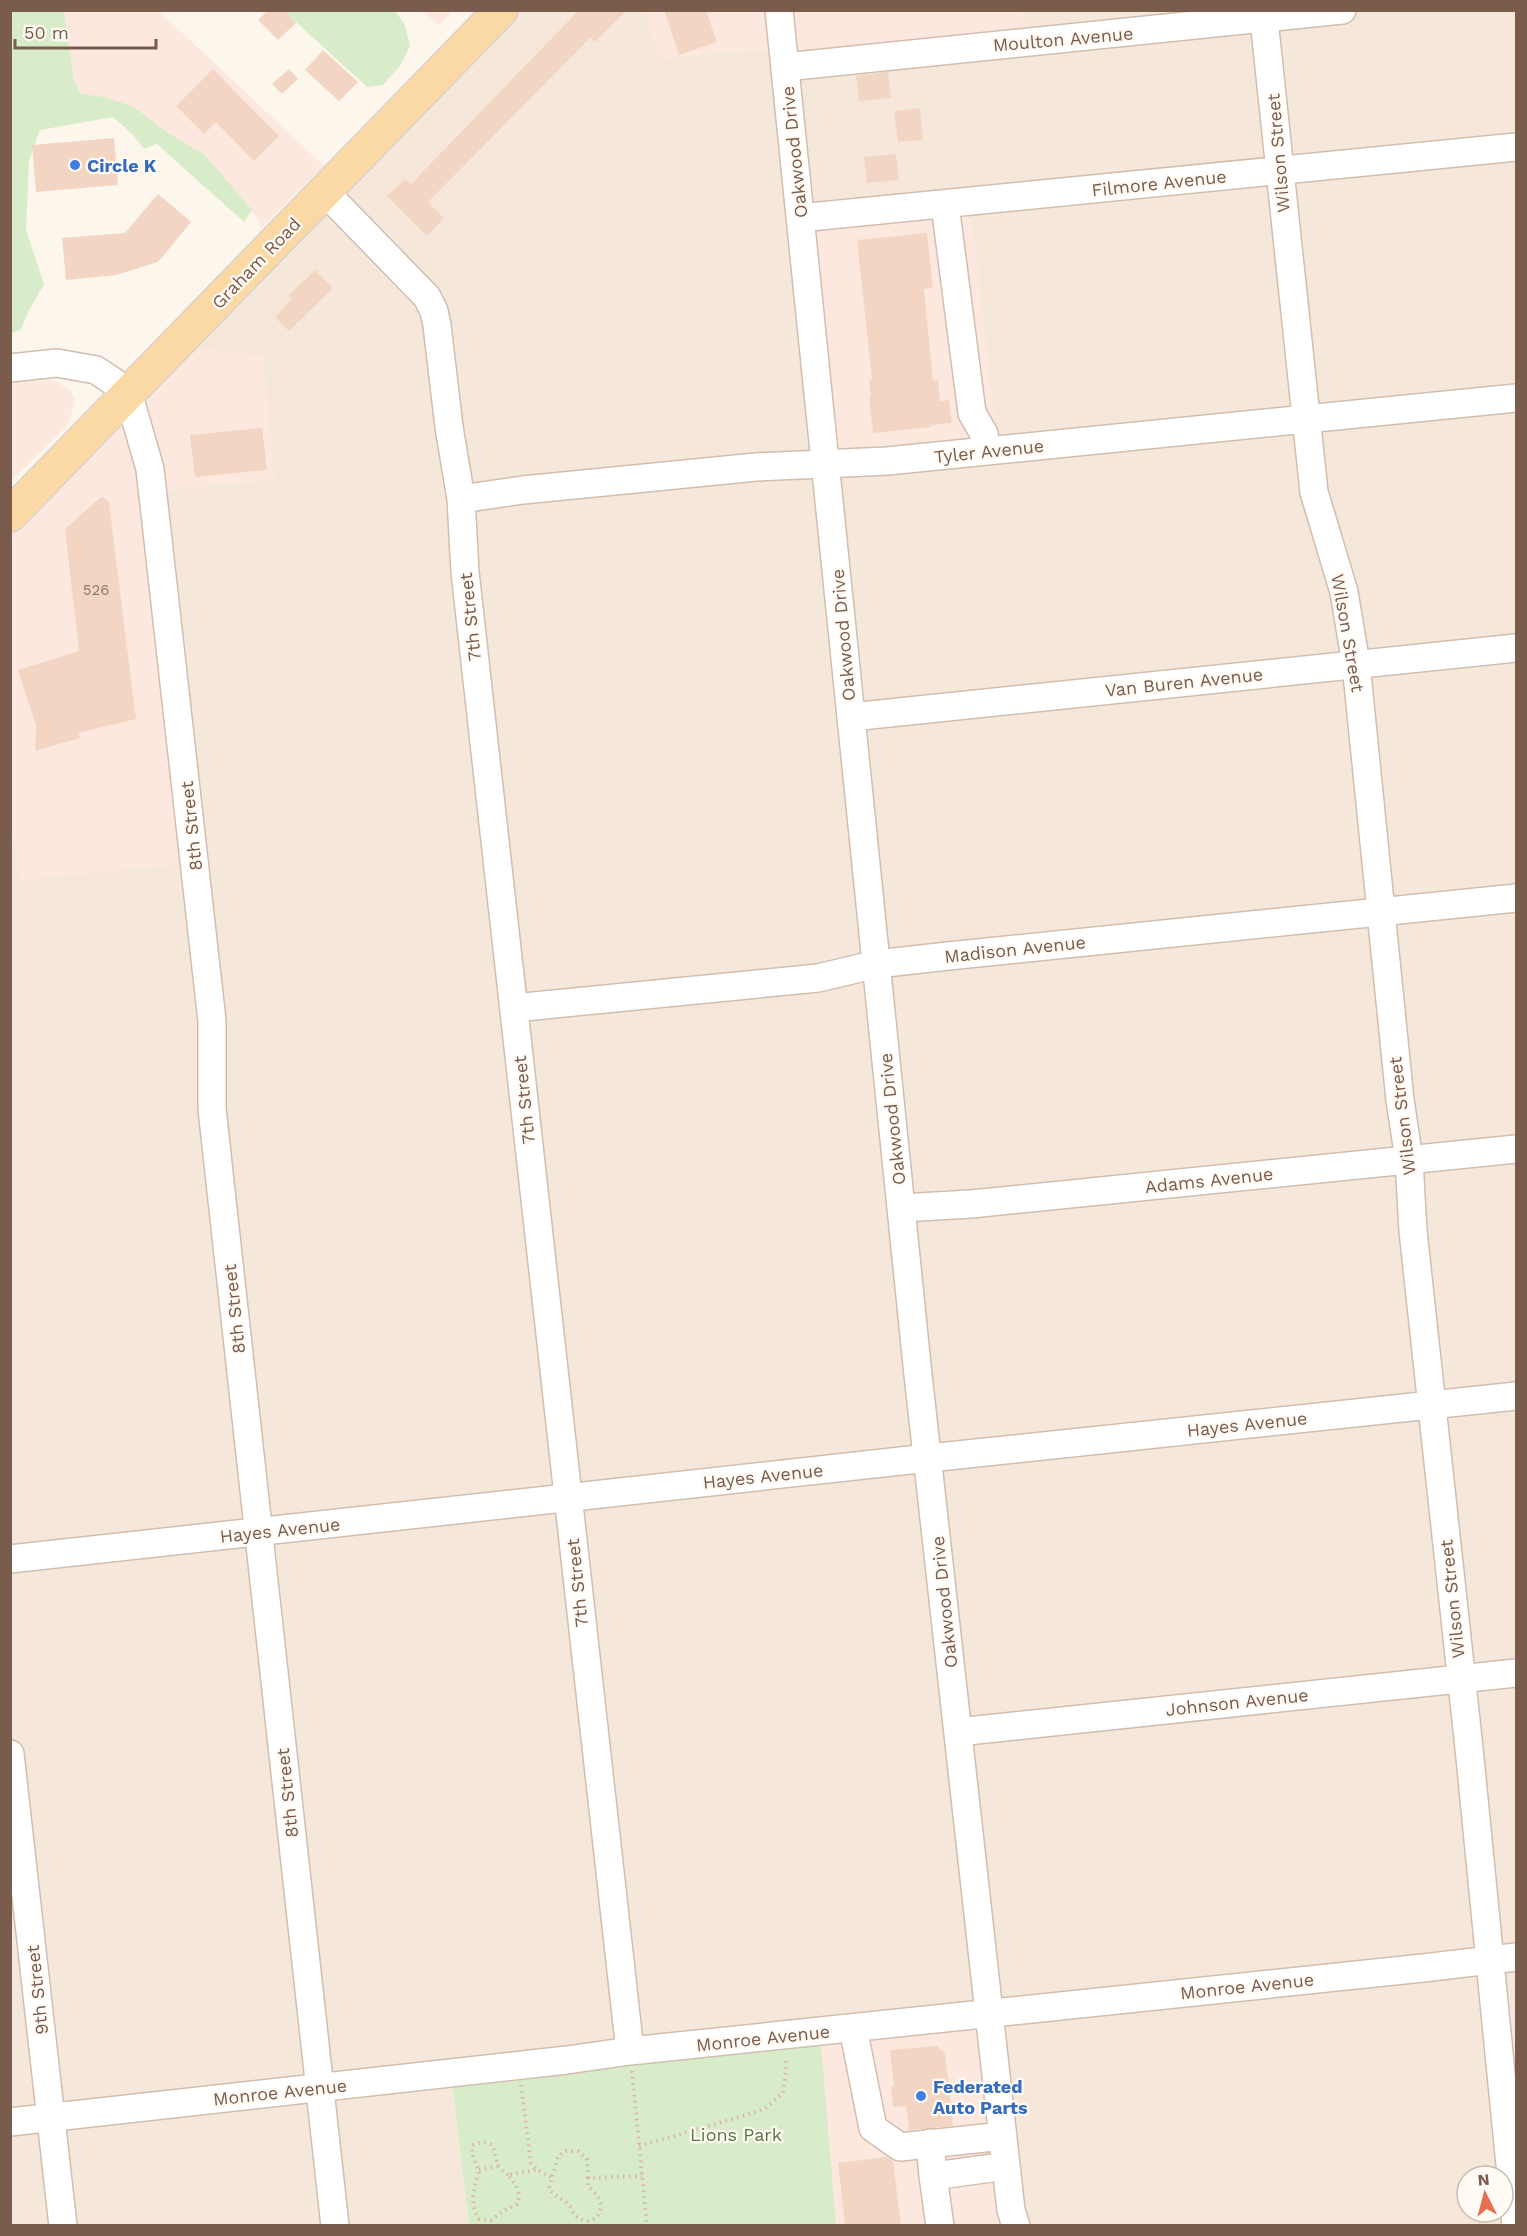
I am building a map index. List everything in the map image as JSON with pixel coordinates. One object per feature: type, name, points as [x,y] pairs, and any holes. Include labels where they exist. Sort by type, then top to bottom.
[{"type":"main road","name":"Graham Road","points":[[10,515],[129,396],[501,10]]},
{"type":"street","name":"Oakwood Drive","points":[[779,10],[901,1208],[1006,2166],[1011,2210],[1016,2226]]},
{"type":"street","name":"Moulton Avenue","points":[[785,67],[1263,14],[1342,10]]},
{"type":"street","name":"Wilson Street","points":[[1263,14],[1274,100],[1279,170],[1314,492],[1344,592],[1356,664],[1400,1100],[1409,1160],[1413,1231],[1516,2226]]},
{"type":"street","name":"Filmore Avenue","points":[[800,218],[1516,147]]},
{"type":"street","name":"7th Street","points":[[325,192],[427,297],[434,311],[437,325],[449,427],[461,499],[465,572],[631,2060]]},
{"type":"street","points":[[945,205],[972,413],[984,434],[987,451]]},
{"type":"street","points":[[10,368],[57,363],[96,370],[129,396]]},
{"type":"street","name":"8th Street","points":[[129,396],[150,470],[157,524],[212,1021],[212,1109],[335,2226]]},
{"type":"street","name":"Tyler Avenue","points":[[461,499],[523,490],[732,469],[887,462],[1516,398]]},
{"type":"street","name":"Van Buren Avenue","points":[[851,717],[1516,648]]},
{"type":"street","name":"Madison Avenue","points":[[514,1008],[818,978],[877,964],[1516,898]]},
{"type":"street","name":"Adams Avenue","points":[[901,1208],[995,1201],[1516,1149]]},
{"type":"street","name":"Hayes Avenue","points":[[10,1559],[1516,1396]]},
{"type":"street","name":"Johnson Avenue","points":[[958,1732],[1516,1673]]},
{"type":"street","name":"9th Street","points":[[10,1754],[63,2226]]},
{"type":"street","name":"Monroe Avenue","points":[[10,2122],[519,2065],[631,2060],[853,2028],[1516,1957]]},
{"type":"street","points":[[853,2028],[873,2128],[900,2147],[1003,2136]]},
{"type":"street","points":[[930,2143],[940,2226]]},
{"type":"street","points":[[933,2176],[1006,2166]]},
{"type":"path","points":[[639,2146],[763,2110],[774,2102],[783,2093],[786,2072],[785,2036]]},
{"type":"path","points":[[631,2060],[647,2226]]},
{"type":"path","points":[[519,2065],[530,2160],[537,2170],[552,2177]]},
{"type":"path","points":[[486,2142],[493,2146],[498,2166],[518,2189],[517,2204],[491,2220],[484,2221],[476,2216],[473,2187],[479,2170],[471,2149],[477,2143],[486,2142]]},
{"type":"path","points":[[578,2151],[587,2159],[588,2178],[588,2187],[598,2195],[601,2210],[594,2220],[580,2219],[576,2216],[570,2206],[551,2192],[549,2186],[558,2156],[562,2152],[578,2151]]},
{"type":"path","points":[[479,2170],[498,2166]]},
{"type":"path","points":[[508,2175],[537,2170]]},
{"type":"path","points":[[588,2178],[642,2176]]},
{"type":"shaded area","points":[[64,11],[159,11],[324,166],[261,228],[257,217],[205,155],[167,132],[134,107],[105,97],[81,94],[74,81]]},
{"type":"shaded area","points":[[421,11],[453,11],[439,25]]},
{"type":"shaded area","points":[[501,11],[644,11],[660,58],[783,47],[1027,43],[1023,11],[1516,11],[1516,2225],[1016,2225],[451,2074],[469,2225],[11,2225],[10,816],[20,880],[153,491],[274,479],[176,346]]},
{"type":"shaded area","points":[[644,11],[1023,11],[1027,43],[785,67],[782,47],[660,58]]},
{"type":"shaded area","points":[[970,203],[998,450],[826,463],[800,218]]},
{"type":"shaded area","points":[[176,346],[264,355],[274,479],[153,491],[195,863],[19,880],[10,816],[10,515]]},
{"type":"shaded area","points":[[53,380],[70,390],[75,401],[68,425],[11,481],[11,382]]},
{"type":"shaded area","points":[[989,2013],[1016,2225],[836,2225],[820,2032]]},
{"type":"green space","points":[[11,11],[64,11],[74,81],[81,94],[105,97],[134,107],[167,132],[205,155],[252,210],[244,222],[157,144],[144,149],[133,135],[113,117],[40,130],[29,161],[26,230],[44,284],[21,329],[11,334]]},
{"type":"green space","points":[[284,11],[395,11],[405,25],[410,46],[400,66],[383,85],[367,87]]},
{"type":"green space","name":"Lions Park","points":[[820,2032],[836,2225],[469,2225],[451,2073]]},
{"type":"building","points":[[268,10],[284,10],[296,23],[278,40],[258,20]]},
{"type":"building","points":[[579,10],[627,10],[595,42],[590,38],[428,202],[444,218],[427,236],[387,196],[405,179],[411,184]]},
{"type":"building","points":[[664,10],[706,10],[717,42],[679,55]]},
{"type":"building","points":[[323,50],[358,82],[339,101],[305,70]]},
{"type":"building","points":[[213,69],[279,136],[254,161],[216,122],[204,134],[176,106]]},
{"type":"building","points":[[289,69],[298,79],[282,94],[272,84]]},
{"type":"building","points":[[888,72],[891,98],[859,101],[856,76]]},
{"type":"building","points":[[920,108],[923,140],[898,142],[894,111]]},
{"type":"building","name":"Circle K","points":[[114,138],[118,185],[36,192],[32,145]]},
{"type":"building","points":[[896,154],[899,180],[867,183],[864,157]]},
{"type":"building","points":[[158,194],[191,222],[158,262],[116,275],[66,280],[62,238],[125,233]]},
{"type":"building","points":[[927,233],[933,288],[924,289],[933,381],[938,380],[940,401],[949,400],[952,423],[873,433],[869,397],[871,396],[869,380],[872,379],[857,240]]},
{"type":"building","points":[[315,270],[333,288],[289,331],[275,317],[292,299],[288,296]]},
{"type":"building","points":[[262,428],[267,470],[195,477],[190,435]]},
{"type":"building","points":[[102,496],[109,502],[136,719],[78,733],[80,738],[35,751],[36,726],[18,670],[79,651],[65,529]]},
{"type":"building","name":"Federated Auto Parts","points":[[937,2046],[945,2053],[953,2126],[909,2130],[906,2106],[893,2107],[891,2087],[894,2086],[890,2050]]},
{"type":"building","points":[[887,2157],[893,2161],[901,2226],[845,2226],[838,2163]]},
{"type":"place","name":"Circle K","points":[[75,165]]},
{"type":"place","name":"Federated Auto Parts","points":[[921,2096]]}]
